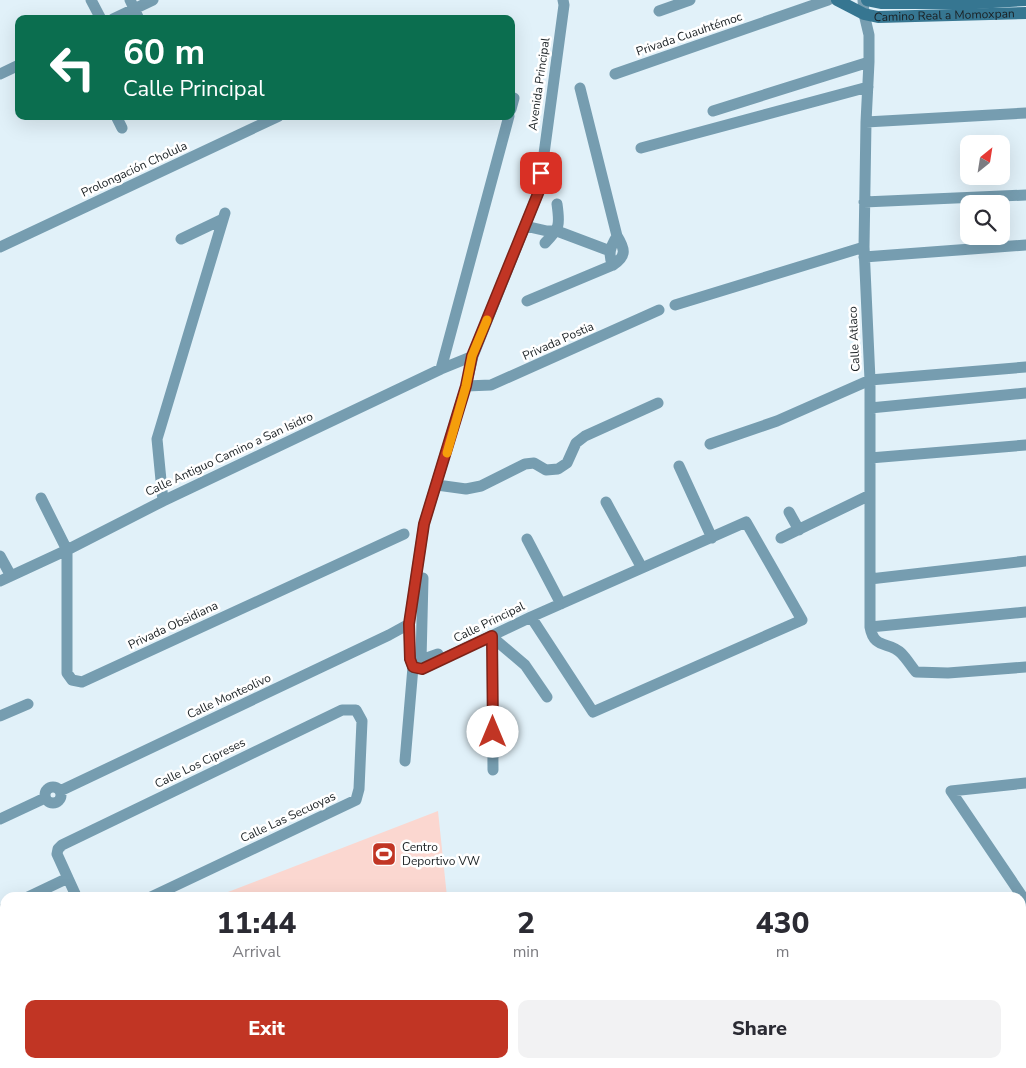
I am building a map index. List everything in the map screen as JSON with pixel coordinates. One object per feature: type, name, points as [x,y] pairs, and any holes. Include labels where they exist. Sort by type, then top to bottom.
[{"type":"street","points":[[91,0],[99,15]]},
{"type":"street","points":[[121,15],[152,0]]},
{"type":"street","name":"Avenida Principal","points":[[437,485],[466,386],[472,356],[539,191],[564,5],[563,0]]},
{"type":"street","points":[[659,11],[690,0]]},
{"type":"street","name":"Privada Cuauhtémoc","points":[[615,74],[828,0]]},
{"type":"street","name":"Camino Real a Momoxpan","points":[[837,0],[864,14],[878,17],[1026,12]]},
{"type":"street","name":"Calle Atlaco","points":[[863,0],[869,35],[864,252],[870,380],[871,636],[874,640],[900,652],[916,672],[948,673],[1026,667]]},
{"type":"street","name":"Camino Real a Momoxpan","points":[[868,0],[882,2],[1026,0]]},
{"type":"street","name":"Calle Atlaco","points":[[869,35],[878,17],[882,2]]},
{"type":"street","points":[[713,111],[869,62]]},
{"type":"street","points":[[0,74],[15,67]]},
{"type":"street","points":[[642,148],[868,87]]},
{"type":"street","points":[[527,300],[613,265],[623,255],[624,247],[618,236],[580,88]]},
{"type":"street","points":[[866,122],[1026,113]]},
{"type":"street","points":[[118,120],[122,128]]},
{"type":"street","name":"Prolongación Cholula","points":[[0,247],[270,120]]},
{"type":"street","points":[[441,369],[508,120]]},
{"type":"street","points":[[864,202],[1026,194]]},
{"type":"street","points":[[545,243],[559,219],[557,204]]},
{"type":"street","points":[[163,501],[157,439],[224,216],[181,239]]},
{"type":"street","points":[[525,226],[552,231],[610,251]]},
{"type":"street","points":[[613,265],[609,258],[610,251],[618,236]]},
{"type":"street","points":[[674,305],[864,252],[1026,245]]},
{"type":"street","name":"Privada Postia","points":[[466,386],[492,385],[659,310]]},
{"type":"street","name":"Calle Antiguo Camino a San Isidro","points":[[5,578],[67,550],[163,501],[472,356]]},
{"type":"street","points":[[710,444],[777,421],[870,380],[1026,367]]},
{"type":"street","points":[[870,408],[1026,393]]},
{"type":"street","points":[[405,761],[413,667],[410,659],[409,624],[424,524],[437,485],[466,489],[482,486],[525,464],[534,463],[546,470],[558,470],[567,463],[576,443],[585,436],[658,403]]},
{"type":"street","points":[[870,458],[1026,444]]},
{"type":"street","points":[[679,466],[712,538]]},
{"type":"street","points":[[782,538],[870,495]]},
{"type":"street","points":[[41,498],[67,550]]},
{"type":"street","points":[[606,502],[642,568]]},
{"type":"street","points":[[789,512],[799,530]]},
{"type":"street","name":"Calle Principal","points":[[413,667],[422,669],[560,602],[746,522],[802,620],[593,712],[531,617]]},
{"type":"street","name":"Privada Obsidiana","points":[[67,550],[67,672],[72,680],[82,682],[404,534]]},
{"type":"street","points":[[422,578],[421,660],[461,646],[560,602],[527,539]]},
{"type":"street","points":[[0,556],[5,578]]},
{"type":"street","points":[[870,579],[1026,561]]},
{"type":"street","points":[[870,627],[1026,612]]},
{"type":"street","name":"Calle Monteolivo","points":[[0,820],[46,798],[45,792],[49,787],[55,787],[60,791],[409,624]]},
{"type":"street","points":[[492,636],[492,652]]},
{"type":"street","points":[[492,636],[525,665],[547,697]]},
{"type":"street","points":[[492,636],[493,770]]},
{"type":"street","points":[[0,716],[28,704]]},
{"type":"street","name":"Calle Los Cipreses","points":[[68,878],[57,854],[58,849],[62,845],[342,710],[356,710]]},
{"type":"street","name":"Calle Las Secuoyas","points":[[161,892],[356,800],[359,790],[362,721],[356,710]]},
{"type":"street","points":[[1019,892],[951,791],[1026,783]]},
{"type":"street","points":[[39,892],[68,878],[74,892]]},
{"type":"shaded area","name":"Centro Deportivo VW","points":[[438,811],[446,892],[228,892]]},
{"type":"slow traffic","points":[[447,453],[466,386],[472,356],[487,320]]},
{"type":"place","name":"Centro Deportivo VW","points":[[384,854]]},
{"type":"route","points":[[493,732],[492,636],[422,669],[413,667],[410,659],[409,624],[424,524],[466,386],[472,356],[539,191],[541,173]]}]
